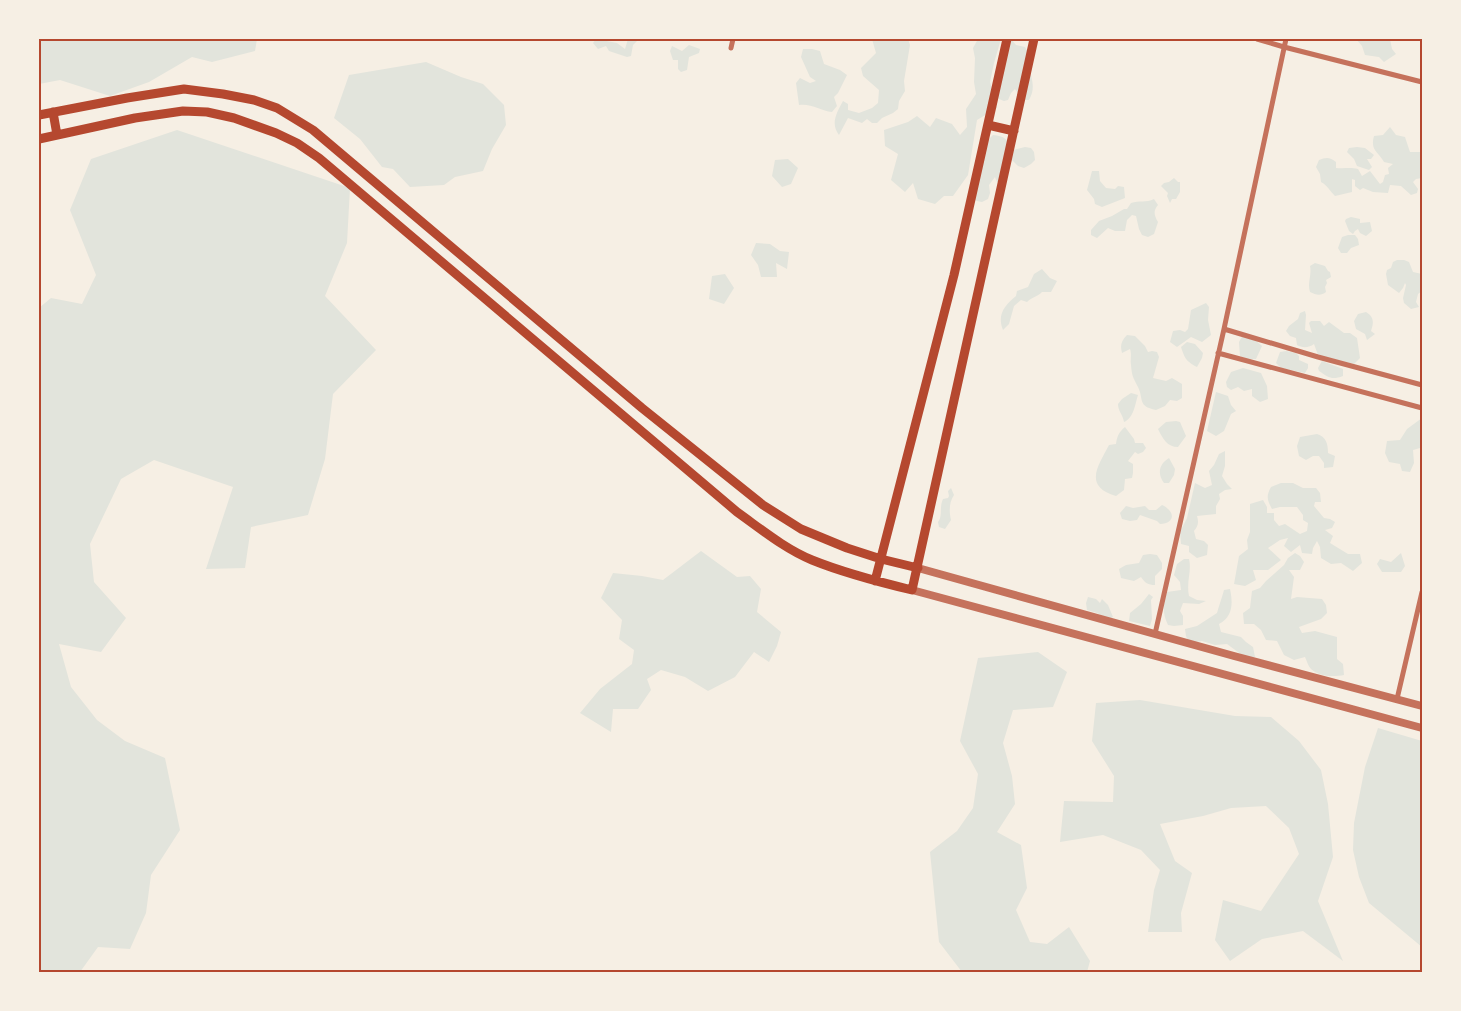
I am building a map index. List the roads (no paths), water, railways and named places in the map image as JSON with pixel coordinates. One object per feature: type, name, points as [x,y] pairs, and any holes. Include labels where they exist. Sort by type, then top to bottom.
[{"type":"main road","points":[[875,580],[954,275],[1007,39]]},
{"type":"main road","points":[[39,139],[135,118],[183,111],[207,112],[234,118],[276,133],[297,143],[319,158],[737,512],[784,545],[812,560],[912,590],[1034,39]]},
{"type":"main road","points":[[39,115],[184,89],[254,100],[277,108],[313,130],[642,408],[762,505],[801,529],[847,548],[918,568]]},
{"type":"main road","points":[[53,112],[57,135]]},
{"type":"main road","points":[[988,126],[1014,131]]},
{"type":"street","points":[[731,48],[733,39]]},
{"type":"street","points":[[1257,39],[1422,82]]},
{"type":"street","points":[[1155,634],[1224,329],[1286,39]]},
{"type":"street","points":[[1224,329],[1318,357],[1422,384]]},
{"type":"street","points":[[1218,353],[1422,408]]},
{"type":"street","points":[[918,568],[1422,706]]},
{"type":"street","points":[[912,590],[1422,728]]},
{"type":"street","points":[[1397,699],[1422,592]]}]
